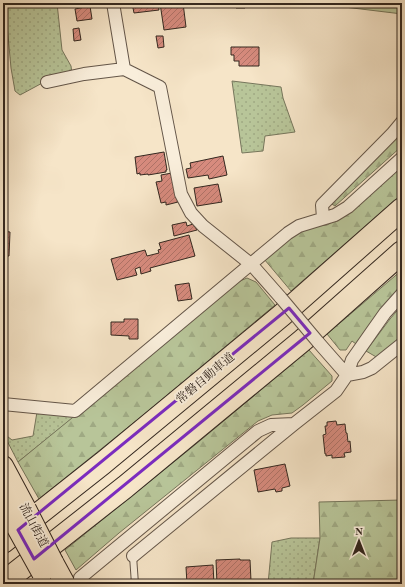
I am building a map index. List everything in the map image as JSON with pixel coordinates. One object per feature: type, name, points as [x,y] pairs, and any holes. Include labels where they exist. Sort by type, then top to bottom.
[{"type":"highway","name":"常磐自動車道","points":[[3,542],[103,463],[276,320],[402,209]]},
{"type":"highway","points":[[3,583],[132,482],[303,340],[402,252]]},
{"type":"main road","name":"流山街道","points":[[3,466],[19,514],[48,573],[73,581]]},
{"type":"main road","name":"流山街道","points":[[3,502],[19,514]]},
{"type":"street","points":[[113,3],[124,69]]},
{"type":"street","points":[[47,82],[84,74],[124,69],[160,87],[181,194],[191,213],[203,226],[252,265],[347,375]]},
{"type":"street","points":[[323,218],[322,205],[402,122]]},
{"type":"street","points":[[3,404],[75,411],[252,265],[288,233],[299,226],[334,215],[348,207],[402,158]]},
{"type":"street","points":[[133,556],[336,391],[347,375],[352,360],[369,335],[385,313],[402,294]]},
{"type":"street","points":[[347,375],[363,372],[372,368],[402,344]]},
{"type":"street","points":[[73,581],[258,431],[271,425],[294,424]]},
{"type":"lane","points":[[133,556],[135,584]]},
{"type":"highlighted area","points":[[289,308],[310,333],[34,559],[18,530]]},
{"type":"green space","points":[[5,3],[57,3],[62,50],[71,66],[72,74],[46,81],[20,95],[15,91],[11,68]]},
{"type":"green space","points":[[290,3],[402,3],[402,14],[328,5],[306,6]]},
{"type":"green space","points":[[232,81],[281,87],[283,98],[295,132],[265,136],[263,151],[242,153]]},
{"type":"green space","points":[[402,132],[402,146],[335,206],[330,203]]},
{"type":"green space","points":[[402,162],[402,194],[291,291],[264,259],[298,231],[309,227],[327,225],[338,219]]},
{"type":"green space","points":[[402,270],[402,289],[356,344],[352,341],[346,350],[340,350],[327,334]]},
{"type":"green space","points":[[247,278],[256,282],[275,305],[147,412],[39,499],[18,462],[240,281]]},
{"type":"green space","points":[[402,305],[402,337],[378,358],[366,351],[390,319]]},
{"type":"green space","points":[[309,350],[332,376],[332,381],[292,413],[272,415],[258,421],[119,533],[76,570],[65,550]]},
{"type":"green space","points":[[37,412],[75,416],[18,462],[3,433],[12,440],[33,436]]},
{"type":"green space","points":[[402,500],[402,584],[313,584],[320,538],[319,502]]},
{"type":"green space","points":[[291,538],[320,538],[313,584],[268,584],[272,542]]},
{"type":"building","points":[[132,3],[158,3],[159,10],[134,13]]},
{"type":"building","points":[[160,3],[183,3],[186,27],[164,30]]},
{"type":"building","points":[[237,3],[264,3],[264,5],[245,5],[245,8],[236,8]]},
{"type":"building","points":[[90,6],[92,19],[77,21],[75,9]]},
{"type":"building","points":[[79,28],[81,40],[74,41],[73,29]]},
{"type":"building","points":[[156,36],[163,36],[164,47],[158,48]]},
{"type":"building","points":[[231,47],[259,47],[259,66],[239,66],[239,61],[234,61],[234,55],[231,55]]},
{"type":"building","points":[[164,152],[166,172],[148,175],[140,175],[140,173],[137,174],[135,157]]},
{"type":"building","points":[[223,156],[227,175],[209,179],[208,175],[188,178],[186,169],[191,168],[190,163]]},
{"type":"building","points":[[172,173],[178,202],[166,205],[166,202],[161,203],[156,182],[162,181],[161,175]]},
{"type":"building","points":[[218,184],[222,202],[197,206],[194,188]]},
{"type":"building","points":[[186,222],[187,226],[193,224],[197,230],[174,236],[172,225]]},
{"type":"building","points":[[3,231],[10,232],[9,256],[3,256]]},
{"type":"building","points":[[189,235],[195,256],[150,268],[151,271],[141,274],[140,267],[135,269],[137,275],[117,280],[111,259],[145,250],[147,256],[159,253],[158,250],[161,249],[159,243]]},
{"type":"building","points":[[189,283],[192,299],[178,301],[175,285]]},
{"type":"building","points":[[124,319],[138,319],[138,339],[129,339],[129,336],[111,335],[111,322],[124,322]]},
{"type":"building","points":[[336,421],[337,425],[345,424],[348,442],[350,441],[351,452],[344,453],[345,457],[332,458],[332,455],[326,456],[325,454],[323,435],[326,434],[325,426],[327,426],[327,422]]},
{"type":"building","points":[[285,464],[290,486],[282,488],[282,491],[276,492],[275,489],[258,492],[254,470]]},
{"type":"building","points":[[216,560],[250,560],[251,581],[243,581],[243,584],[217,584]]},
{"type":"building","points":[[213,565],[214,584],[187,584],[186,567]]}]
